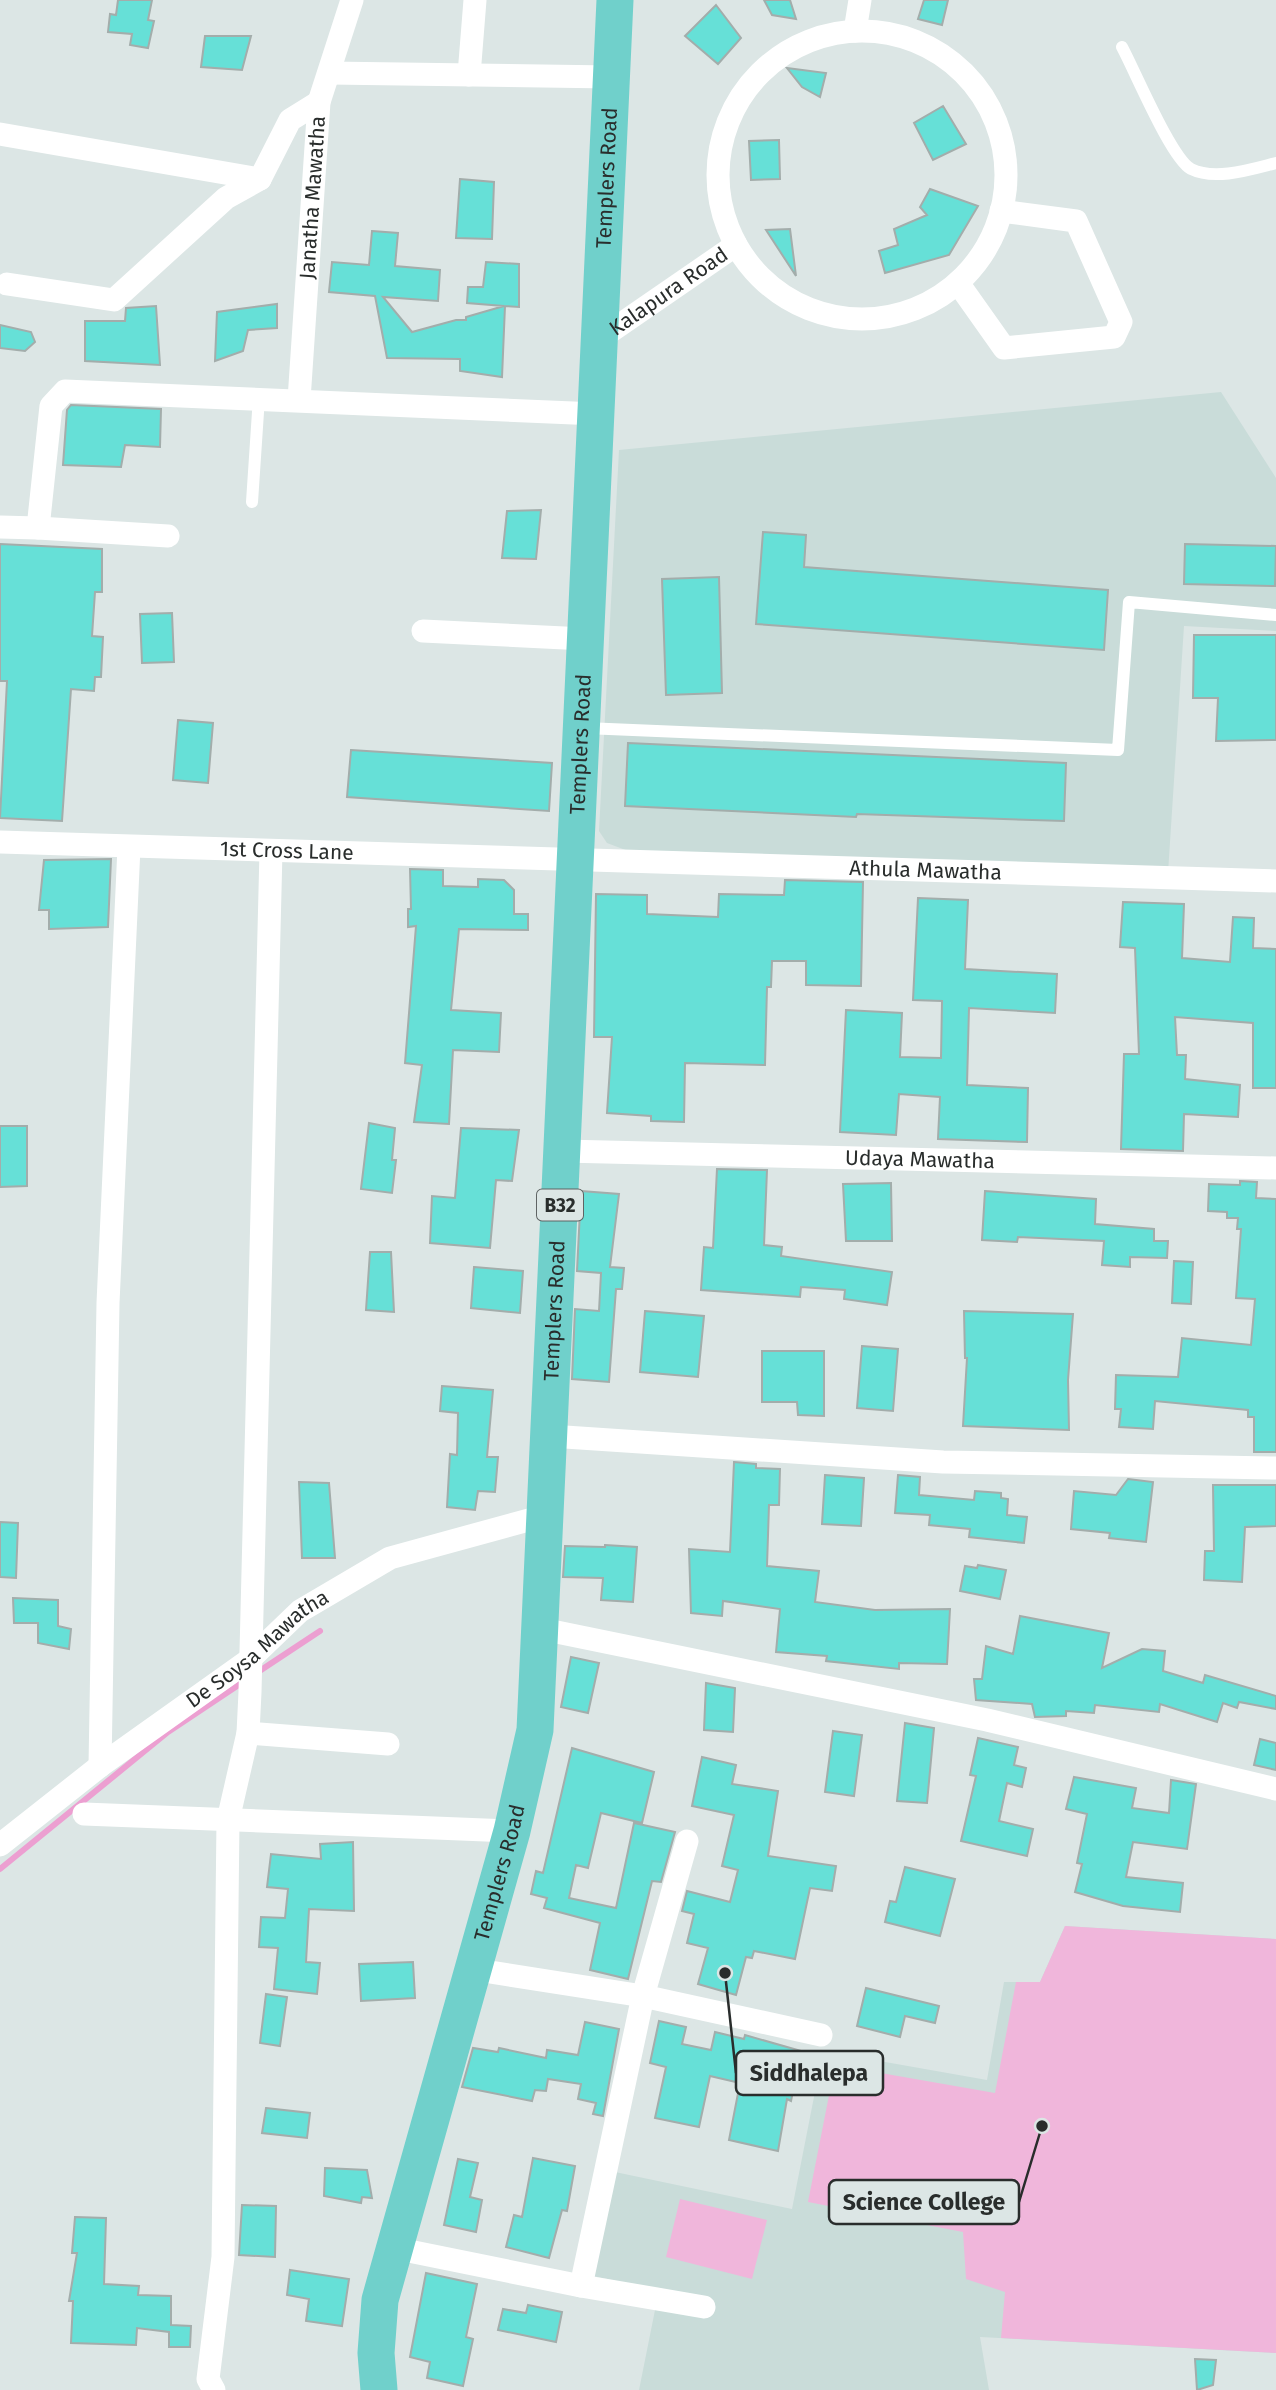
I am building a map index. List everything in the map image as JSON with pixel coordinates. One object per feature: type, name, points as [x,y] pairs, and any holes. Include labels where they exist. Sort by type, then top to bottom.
[{"type":"main road","name":"Templers Road","points":[[379,2390],[376,2353],[380,2300],[512,1831],[535,1730],[542,1629],[615,0]]},
{"type":"street","name":"Janatha Mawatha","points":[[299,400],[319,102],[352,0]]},
{"type":"street","points":[[470,75],[475,0]]},
{"type":"street","points":[[855,31],[860,0]]},
{"type":"street","name":"Kalapura Road","points":[[855,31],[894,34],[929,47],[961,69],[985,99],[1000,135],[1006,173],[1001,211],[977,262],[958,283],[928,304],[893,317],[856,320],[832,316],[786,299],[758,275],[736,246],[721,206],[719,164],[728,124],[748,87],[778,58],[815,38],[855,31]]},
{"type":"street","points":[[329,73],[612,77]]},
{"type":"street","points":[[7,285],[114,300],[226,198],[260,179],[290,120],[319,102]]},
{"type":"street","points":[[0,134],[260,179]]},
{"type":"street","points":[[958,283],[1003,348],[1114,337],[1120,331],[1121,322],[1076,221],[1001,211]]},
{"type":"street","name":"Kalapura Road","points":[[601,338],[736,246]]},
{"type":"street","points":[[38,528],[51,406],[65,391],[258,397],[597,414]]},
{"type":"street","points":[[0,527],[168,536]]},
{"type":"street","points":[[423,631],[585,639]]},
{"type":"street","name":"1st Cross Lane","points":[[0,842],[575,862]]},
{"type":"street","points":[[100,1766],[107,1303],[129,847]]},
{"type":"street","points":[[214,2390],[208,2379],[223,2257],[228,1820],[248,1733],[271,852]]},
{"type":"street","name":"Athula Mawatha","points":[[575,862],[904,868],[1276,881]]},
{"type":"street","name":"Udaya Mawatha","points":[[563,1151],[1276,1168]]},
{"type":"street","points":[[550,1436],[943,1462],[1276,1468]]},
{"type":"street","name":"De Soysa Mawatha","points":[[0,1845],[100,1766],[250,1674],[300,1611],[390,1559],[547,1515]]},
{"type":"street","points":[[542,1629],[987,1720],[1276,1788]]},
{"type":"street","points":[[248,1733],[388,1744]]},
{"type":"street","points":[[85,1814],[512,1831]]},
{"type":"street","points":[[581,2286],[643,1996],[687,1841]]},
{"type":"street","points":[[471,1969],[643,1996],[821,2035]]},
{"type":"street","points":[[394,2248],[581,2286],[704,2307]]},
{"type":"lane","points":[[1122,47],[1174,149],[1190,169],[1215,174],[1276,163]]},
{"type":"lane","points":[[252,502],[258,397]]},
{"type":"lane","points":[[581,727],[1118,750],[1129,602],[1276,615]]},
{"type":"shaded area","points":[[1221,392],[1276,478],[1276,631],[1184,626],[1168,873],[644,857],[607,843],[599,831],[619,450]]},
{"type":"shaded area","points":[[1065,1926],[1276,1939],[1276,2353],[980,2337],[989,2390],[639,2390],[659,2290],[593,2276],[615,2172],[792,2209],[823,2051],[987,2080],[1004,1982],[1040,1982]]},
{"type":"shaded area","points":[[1065,1926],[1276,1939],[1276,2353],[1001,2338],[1005,2292],[966,2279],[963,2232],[808,2202],[835,2065],[995,2093],[1016,1982],[1040,1982]]},
{"type":"shaded area","points":[[680,2199],[767,2220],[752,2279],[666,2257]]},
{"type":"building","points":[[118,0],[152,0],[148,20],[154,21],[148,48],[130,45],[132,34],[108,32],[110,14],[116,15]]},
{"type":"building","points":[[764,0],[790,0],[796,19],[772,15]]},
{"type":"building","points":[[924,0],[948,0],[942,25],[918,19]]},
{"type":"building","points":[[716,5],[741,38],[718,64],[685,36]]},
{"type":"building","points":[[205,36],[251,36],[242,70],[201,67]]},
{"type":"building","points":[[787,68],[826,73],[820,97],[802,87]]},
{"type":"building","points":[[943,106],[966,144],[933,160],[914,123]]},
{"type":"building","points":[[779,140],[780,179],[751,180],[749,141]]},
{"type":"building","points":[[460,179],[494,182],[492,239],[456,238]]},
{"type":"building","points":[[930,189],[978,206],[949,255],[885,273],[879,251],[898,245],[894,229],[927,215],[920,207]]},
{"type":"building","points":[[790,229],[796,276],[766,230]]},
{"type":"building","points":[[372,231],[398,233],[395,266],[440,270],[438,301],[383,297],[412,332],[456,320],[466,320],[466,317],[504,306],[467,303],[468,287],[483,287],[486,262],[519,264],[519,307],[505,306],[502,377],[460,371],[460,359],[387,358],[375,296],[329,292],[332,262],[369,265]]},
{"type":"building","points":[[277,304],[277,328],[248,330],[243,351],[215,361],[217,312]]},
{"type":"building","points":[[156,306],[160,365],[85,361],[85,321],[125,321],[126,308]]},
{"type":"building","points":[[0,325],[31,332],[35,342],[25,351],[0,348]]},
{"type":"building","points":[[71,405],[161,409],[160,447],[125,445],[121,467],[63,465],[67,410]]},
{"type":"building","points":[[541,510],[536,559],[502,558],[507,511]]},
{"type":"building","points":[[763,532],[806,535],[804,567],[1108,590],[1104,650],[756,624]]},
{"type":"building","points":[[0,544],[102,549],[102,592],[95,592],[92,636],[103,637],[101,677],[95,677],[94,691],[71,689],[62,821],[0,818],[7,681],[0,681]]},
{"type":"building","points":[[1185,544],[1276,546],[1275,586],[1184,584]]},
{"type":"building","points":[[719,577],[722,693],[666,695],[662,579]]},
{"type":"building","points":[[172,613],[174,662],[142,663],[140,614]]},
{"type":"building","points":[[1194,635],[1276,635],[1276,740],[1216,741],[1218,698],[1193,698]]},
{"type":"building","points":[[178,720],[213,723],[208,783],[173,780]]},
{"type":"building","points":[[628,743],[1066,763],[1064,821],[857,814],[856,817],[625,806]]},
{"type":"building","points":[[351,750],[552,763],[549,811],[347,797]]},
{"type":"building","points":[[111,859],[108,927],[49,929],[49,910],[39,910],[44,860]]},
{"type":"building","points":[[410,869],[443,870],[443,886],[478,887],[478,879],[504,880],[514,890],[514,914],[528,914],[528,930],[459,929],[451,1010],[501,1013],[499,1052],[453,1050],[449,1124],[414,1122],[422,1065],[405,1063],[416,926],[408,927],[408,909],[411,909]]},
{"type":"building","points":[[785,880],[863,882],[861,986],[806,985],[806,961],[772,961],[771,987],[767,987],[765,1065],[685,1063],[684,1122],[651,1121],[651,1116],[607,1113],[612,1037],[594,1037],[596,894],[647,895],[647,914],[718,917],[719,894],[784,895]]},
{"type":"building","points":[[918,898],[968,900],[965,969],[1057,974],[1055,1013],[969,1008],[967,1085],[1028,1088],[1027,1142],[938,1139],[940,1097],[899,1094],[896,1135],[840,1132],[846,1010],[902,1013],[900,1057],[941,1058],[942,1001],[913,1000]]},
{"type":"building","points":[[1123,902],[1184,904],[1182,958],[1230,962],[1233,917],[1254,918],[1253,948],[1276,949],[1276,1088],[1253,1088],[1253,1023],[1175,1017],[1177,1055],[1186,1055],[1185,1079],[1240,1085],[1238,1117],[1184,1114],[1183,1151],[1121,1149],[1124,1054],[1139,1054],[1135,948],[1120,947]]},
{"type":"building","points":[[369,1123],[395,1128],[392,1160],[396,1160],[392,1193],[361,1189]]},
{"type":"building","points":[[0,1126],[27,1126],[27,1186],[0,1187]]},
{"type":"building","points":[[461,1128],[519,1130],[512,1181],[496,1180],[490,1248],[430,1243],[432,1196],[455,1198]]},
{"type":"building","points":[[717,1169],[767,1170],[764,1245],[782,1247],[781,1256],[892,1272],[887,1305],[844,1299],[845,1290],[801,1287],[800,1297],[701,1290],[704,1247],[713,1248]]},
{"type":"building","points":[[1240,1181],[1257,1182],[1256,1198],[1276,1199],[1276,1452],[1254,1452],[1254,1417],[1248,1417],[1248,1410],[1155,1401],[1153,1429],[1119,1427],[1121,1409],[1115,1409],[1116,1375],[1178,1377],[1182,1338],[1251,1345],[1255,1299],[1236,1298],[1241,1229],[1237,1229],[1238,1218],[1227,1218],[1227,1212],[1208,1211],[1209,1184],[1240,1185]]},
{"type":"building","points":[[891,1183],[892,1241],[846,1241],[843,1184]]},
{"type":"building","points":[[581,1191],[619,1194],[610,1267],[624,1268],[622,1289],[616,1289],[609,1382],[572,1379],[575,1309],[599,1311],[601,1273],[577,1271]]},
{"type":"building","points":[[985,1191],[1096,1199],[1095,1224],[1154,1229],[1154,1241],[1168,1241],[1167,1258],[1130,1257],[1130,1267],[1102,1265],[1104,1241],[1018,1237],[1017,1242],[982,1240]]},
{"type":"building","points":[[370,1252],[391,1252],[394,1312],[366,1310]]},
{"type":"building","points":[[1174,1261],[1193,1262],[1191,1304],[1172,1303]]},
{"type":"building","points":[[474,1267],[523,1271],[520,1313],[471,1308]]},
{"type":"building","points":[[645,1311],[704,1316],[698,1377],[640,1372]]},
{"type":"building","points":[[964,1311],[1073,1314],[1068,1380],[1069,1430],[963,1426],[967,1358]]},
{"type":"building","points":[[862,1346],[898,1349],[893,1411],[857,1408]]},
{"type":"building","points":[[762,1351],[824,1351],[824,1416],[798,1415],[797,1402],[762,1402]]},
{"type":"building","points":[[442,1386],[493,1390],[487,1457],[498,1457],[495,1492],[478,1491],[475,1510],[447,1507],[450,1454],[457,1455],[458,1413],[440,1411]]},
{"type":"building","points":[[734,1462],[756,1464],[756,1468],[780,1469],[779,1505],[769,1505],[767,1566],[819,1571],[815,1602],[875,1610],[950,1609],[947,1664],[899,1663],[899,1669],[826,1661],[827,1656],[776,1652],[780,1609],[723,1601],[722,1616],[691,1613],[689,1549],[730,1552]]},
{"type":"building","points":[[825,1475],[864,1478],[861,1526],[822,1524]]},
{"type":"building","points":[[898,1475],[920,1477],[919,1495],[974,1500],[975,1491],[1001,1493],[1001,1498],[1008,1499],[1007,1515],[1027,1517],[1024,1543],[969,1537],[970,1529],[929,1525],[930,1515],[895,1513]]},
{"type":"building","points":[[1128,1479],[1153,1482],[1146,1542],[1109,1538],[1110,1533],[1071,1529],[1074,1491],[1116,1495]]},
{"type":"building","points":[[299,1482],[329,1483],[335,1558],[302,1558]]},
{"type":"building","points":[[1213,1485],[1276,1485],[1276,1526],[1245,1527],[1242,1582],[1204,1580],[1205,1551],[1214,1551]]},
{"type":"building","points":[[0,1522],[18,1523],[16,1578],[0,1577]]},
{"type":"building","points":[[565,1546],[637,1547],[633,1602],[601,1600],[603,1578],[563,1577]]},
{"type":"building","points":[[978,1565],[1006,1570],[1000,1599],[960,1591],[965,1566],[977,1568]]},
{"type":"building","points":[[13,1598],[58,1600],[58,1626],[71,1629],[69,1649],[38,1643],[38,1623],[14,1623]]},
{"type":"building","points":[[1020,1616],[1109,1633],[1102,1668],[1142,1649],[1165,1651],[1163,1671],[1203,1683],[1205,1675],[1276,1696],[1276,1709],[1239,1702],[1237,1708],[1223,1703],[1217,1722],[1160,1704],[1159,1712],[1095,1705],[1094,1713],[1066,1711],[1066,1716],[1035,1717],[1032,1704],[976,1700],[974,1679],[982,1679],[986,1646],[1013,1654]]},
{"type":"building","points":[[571,1657],[599,1663],[588,1713],[561,1707]]},
{"type":"building","points":[[706,1683],[735,1688],[733,1732],[704,1730]]},
{"type":"building","points":[[905,1723],[934,1728],[927,1803],[897,1801]]},
{"type":"building","points":[[833,1731],[862,1735],[854,1796],[825,1792]]},
{"type":"building","points":[[978,1738],[1018,1747],[1014,1765],[1026,1768],[1022,1787],[1007,1783],[999,1821],[1033,1829],[1027,1856],[961,1841],[976,1776],[970,1775]]},
{"type":"building","points":[[1260,1739],[1276,1743],[1276,1770],[1254,1765]]},
{"type":"building","points":[[572,1748],[654,1772],[642,1823],[601,1813],[588,1868],[576,1865],[569,1898],[616,1908],[634,1823],[675,1832],[661,1882],[652,1881],[628,1979],[590,1970],[600,1923],[544,1908],[547,1898],[531,1894],[536,1871],[543,1873]]},
{"type":"building","points":[[702,1757],[736,1765],[732,1784],[778,1791],[768,1856],[836,1866],[832,1891],[810,1888],[795,1959],[754,1951],[752,1958],[746,1957],[736,1995],[698,1984],[708,1948],[687,1943],[694,1914],[682,1911],[687,1891],[730,1902],[738,1870],[722,1866],[734,1815],[692,1806]]},
{"type":"building","points":[[1074,1777],[1136,1788],[1132,1808],[1169,1813],[1171,1780],[1196,1784],[1187,1849],[1133,1842],[1126,1877],[1183,1883],[1180,1912],[1123,1906],[1075,1892],[1082,1864],[1077,1863],[1087,1814],[1066,1809]]},
{"type":"building","points":[[353,1842],[354,1911],[309,1909],[306,1962],[320,1963],[317,1994],[274,1989],[278,1948],[259,1947],[261,1917],[285,1918],[288,1889],[267,1887],[271,1854],[321,1859],[320,1844]]},
{"type":"building","points":[[905,1867],[955,1879],[940,1936],[885,1922],[890,1901],[896,1902]]},
{"type":"building","points":[[413,1962],[415,1998],[361,2001],[359,1964]]},
{"type":"building","points":[[866,1988],[939,2006],[935,2023],[905,2016],[900,2037],[857,2026]]},
{"type":"building","points":[[266,1994],[287,1997],[280,2046],[260,2043]]},
{"type":"building","points":[[659,2021],[686,2027],[682,2044],[711,2050],[715,2032],[744,2039],[745,2035],[801,2051],[791,2101],[787,2099],[778,2151],[729,2140],[740,2083],[710,2076],[699,2127],[655,2118],[666,2067],[650,2063]]},
{"type":"building","points":[[585,2022],[619,2029],[603,2116],[593,2114],[596,2103],[578,2099],[581,2084],[548,2079],[546,2091],[535,2090],[532,2101],[462,2087],[473,2048],[498,2052],[499,2048],[546,2058],[547,2050],[578,2055]]},
{"type":"building","points":[[266,2108],[310,2113],[307,2138],[262,2133]]},
{"type":"building","points":[[533,2158],[575,2166],[567,2211],[562,2210],[549,2258],[506,2247],[514,2215],[522,2217]]},
{"type":"building","points":[[458,2159],[478,2163],[470,2197],[482,2200],[476,2232],[444,2225]]},
{"type":"building","points":[[325,2168],[367,2170],[372,2198],[362,2197],[361,2203],[324,2196]]},
{"type":"building","points":[[242,2205],[276,2206],[275,2257],[239,2255]]},
{"type":"building","points":[[75,2217],[106,2218],[104,2284],[139,2286],[138,2295],[171,2296],[171,2325],[191,2326],[190,2347],[169,2347],[169,2332],[137,2328],[136,2345],[71,2343],[73,2301],[69,2301],[77,2253],[72,2253]]},
{"type":"building","points":[[290,2270],[349,2279],[342,2326],[306,2321],[309,2299],[287,2295]]},
{"type":"building","points":[[426,2273],[477,2284],[466,2337],[473,2339],[463,2386],[427,2378],[430,2362],[410,2357]]},
{"type":"building","points":[[528,2305],[562,2312],[556,2342],[498,2330],[503,2309],[526,2313]]},
{"type":"building","points":[[1195,2359],[1216,2360],[1213,2385],[1197,2390]]},
{"type":"waterway","points":[[255,1674],[320,1631]]},
{"type":"waterway","points":[[0,1869],[168,1732],[246,1680]]},
{"type":"place","name":"Siddhalepa","points":[[725,1973]]},
{"type":"place","name":"Science College","points":[[1042,2126]]}]
